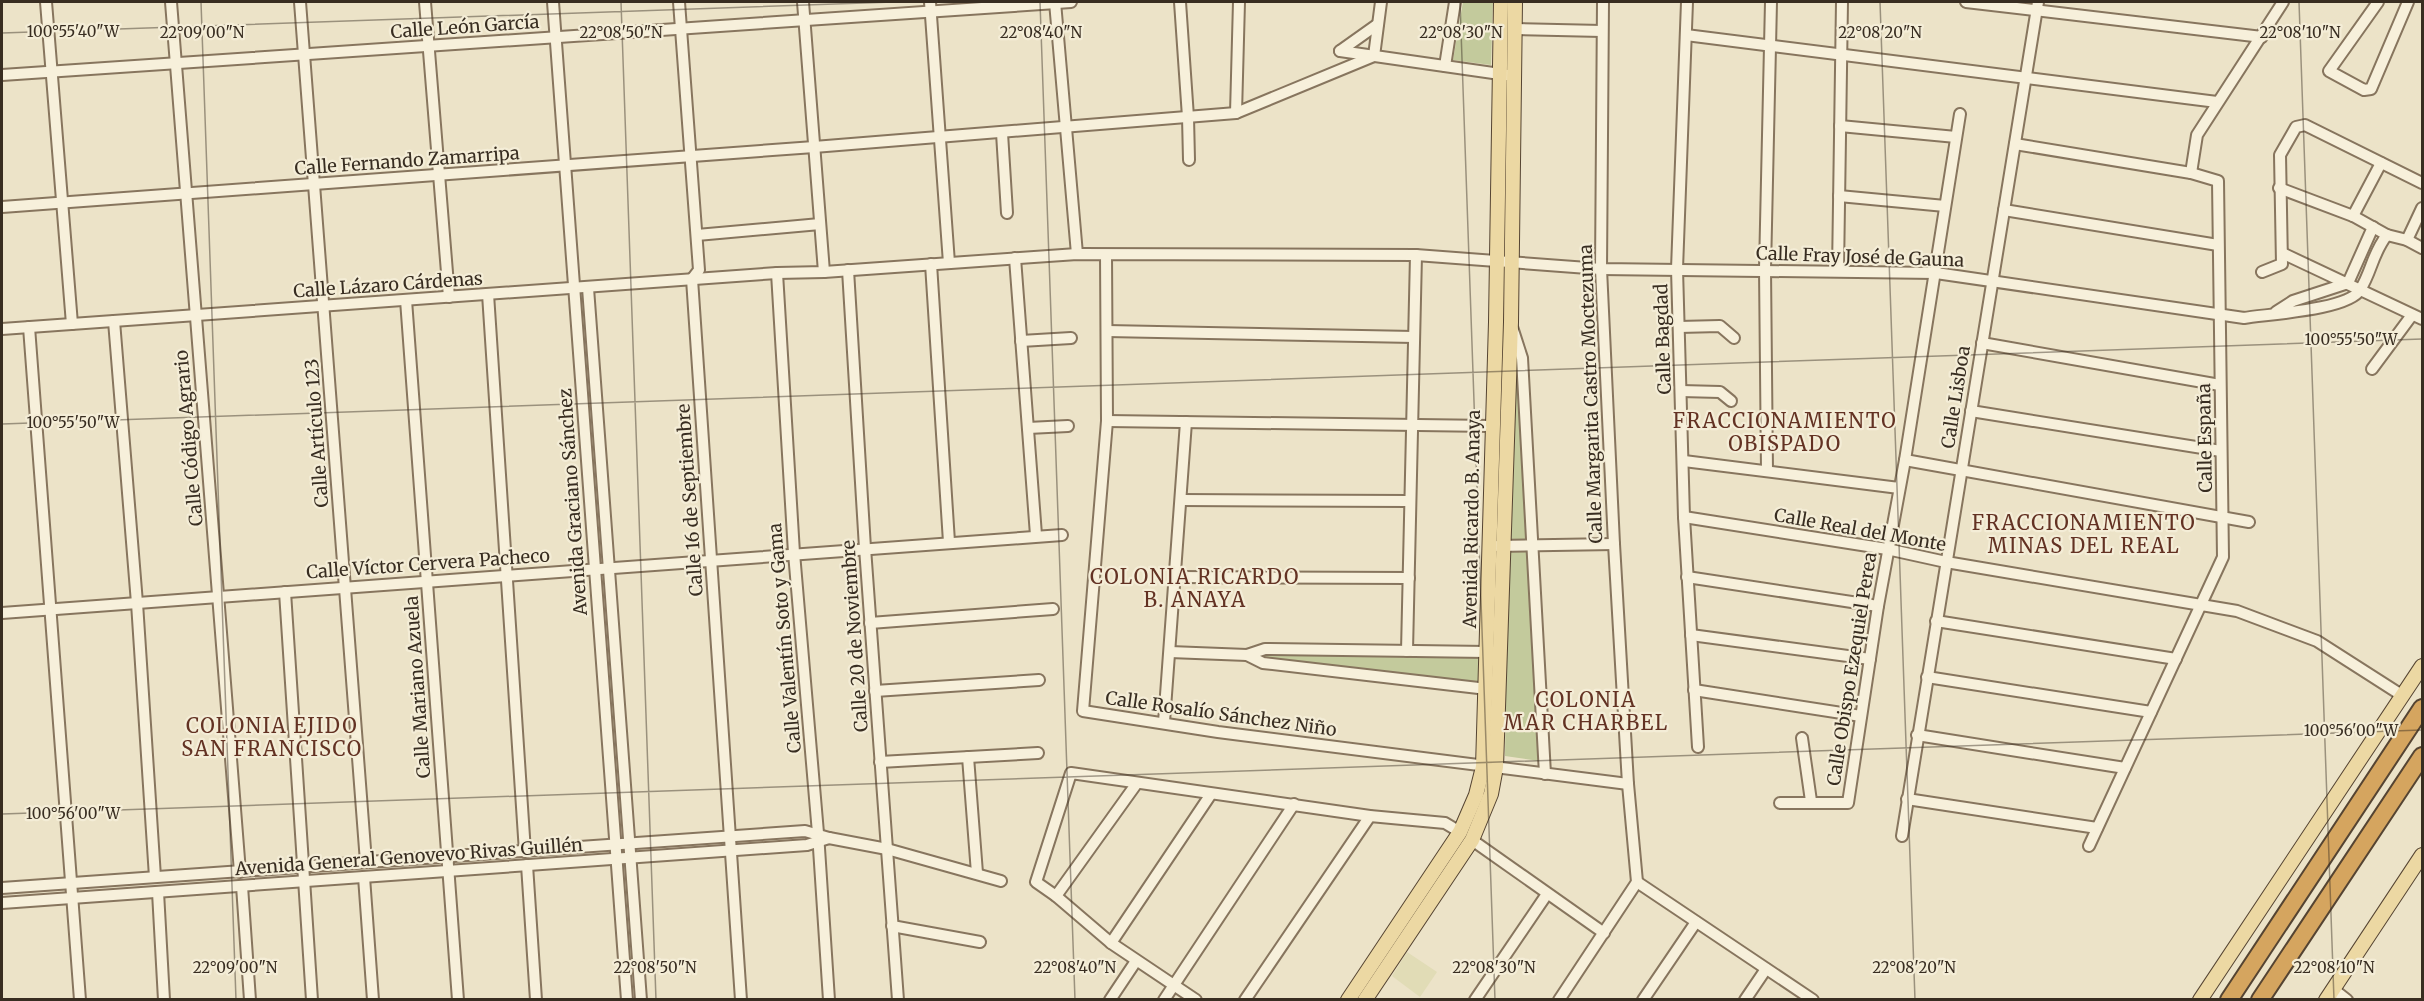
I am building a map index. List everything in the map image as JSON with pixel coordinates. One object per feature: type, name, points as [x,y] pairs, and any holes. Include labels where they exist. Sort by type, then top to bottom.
[{"type":"highway","points":[[2229,999],[2422,708]]},
{"type":"highway","points":[[2260,999],[2422,756]]},
{"type":"main road","name":"Avenida Ricardo B. Anaya","points":[[1365,999],[1466,836],[1476,795],[1489,767],[1496,546],[1492,426],[1504,262],[1506,75],[1501,2]]},
{"type":"main road","name":"Avenida Ricardo B. Anaya","points":[[1506,75],[1514,29],[1515,2]]},
{"type":"main road","name":"Avenida Ricardo B. Anaya","points":[[1489,767],[1487,652],[1511,322],[1504,262]]},
{"type":"main road","points":[[2200,999],[2422,666]]},
{"type":"main road","name":"Avenida Ricardo B. Anaya","points":[[1348,999],[1466,836]]},
{"type":"main road","points":[[2330,994],[2422,855]]},
{"type":"street","points":[[46,2],[72,324]]},
{"type":"street","name":"Calle Código Agrario","points":[[171,2],[240,872]]},
{"type":"street","name":"Calle Artículo 123","points":[[300,2],[366,862]]},
{"type":"street","points":[[425,2],[449,297]]},
{"type":"street","name":"Avenida Graciano Sánchez","points":[[553,2],[567,165],[573,288],[596,568],[626,997]]},
{"type":"street","name":"Calle 16 de Septiembre","points":[[679,2],[699,270],[692,279],[741,999]]},
{"type":"street","points":[[803,2],[824,272]]},
{"type":"street","points":[[1055,2],[1077,254]]},
{"type":"street","name":"Calle León García","points":[[2,75],[804,21],[930,7],[1071,2]]},
{"type":"street","points":[[1180,2],[1189,160]]},
{"type":"street","points":[[1236,113],[1239,2]]},
{"type":"street","points":[[1374,56],[1381,2]]},
{"type":"street","points":[[1445,66],[1455,2]]},
{"type":"street","name":"Calle Margarita Castro Moctezuma","points":[[1603,2],[1601,269],[1628,784],[1637,882]]},
{"type":"street","name":"Calle Bagdad","points":[[1687,2],[1677,269],[1684,517],[1698,747]]},
{"type":"street","points":[[1767,471],[1765,269],[1771,2]]},
{"type":"street","points":[[1838,271],[1842,2]]},
{"type":"street","points":[[1966,2],[2037,6],[2262,37]]},
{"type":"street","points":[[2015,144],[2191,174],[2197,135],[2283,2]]},
{"type":"street","points":[[2378,2],[2330,71],[2364,90],[2371,89],[2408,2]]},
{"type":"street","name":"Calle Lisboa","points":[[1902,836],[2037,6]]},
{"type":"street","points":[[930,7],[949,263]]},
{"type":"street","points":[[1378,24],[1340,51],[1506,75]]},
{"type":"street","points":[[1514,29],[1602,30]]},
{"type":"street","points":[[1686,35],[2217,102]]},
{"type":"street","name":"Calle Fernando Zamarripa","points":[[2,207],[940,138],[1236,113],[1374,56]]},
{"type":"street","name":"Calle Obispo Ezequiel Perea","points":[[1811,801],[1848,803],[1887,549],[1905,460],[1960,114]]},
{"type":"street","points":[[2262,272],[2282,264],[2280,155],[2296,127],[2306,125],[2422,183]]},
{"type":"street","points":[[1840,126],[1956,136]]},
{"type":"street","points":[[1002,133],[1007,213]]},
{"type":"street","points":[[2353,216],[2381,163]]},
{"type":"street","name":"Calle España","points":[[2089,846],[2223,557],[2218,181],[2191,174]]},
{"type":"street","points":[[2279,188],[2353,216],[2387,235],[2407,240],[2422,248]]},
{"type":"street","points":[[1839,196],[1946,206]]},
{"type":"street","points":[[2407,240],[2422,208]]},
{"type":"street","points":[[2004,210],[2218,245]]},
{"type":"street","points":[[697,235],[820,224]]},
{"type":"street","points":[[2275,312],[2293,301],[2348,283],[2373,227]]},
{"type":"street","points":[[2275,312],[2297,312],[2351,299],[2360,290],[2377,248],[2387,235]]},
{"type":"street","points":[[2282,253],[2422,319]]},
{"type":"street","name":"Calle Lázaro Cárdenas","points":[[2,329],[777,273],[824,272],[1077,254],[1106,255]]},
{"type":"street","name":"Calle Fray José de Gauna","points":[[1106,255],[1416,255],[1601,269],[1765,269],[1936,273],[2244,318],[2275,312]]},
{"type":"street","name":"Calle Rosalío Sánchez Niño","points":[[1106,255],[1107,422],[1083,711],[1218,732],[1628,784]]},
{"type":"street","points":[[1407,651],[1416,255]]},
{"type":"street","points":[[1015,258],[1036,535]]},
{"type":"street","points":[[931,264],[949,542]]},
{"type":"street","name":"Calle 20 de Noviembre","points":[[848,270],[880,762],[892,926],[901,999]]},
{"type":"street","name":"Calle Valentín Soto y Gama","points":[[777,273],[794,553],[821,838],[829,999]]},
{"type":"street","name":"Avenida Graciano Sánchez","points":[[588,288],[641,996]]},
{"type":"street","points":[[488,294],[525,852]]},
{"type":"street","name":"Calle Mariano Azuela","points":[[406,300],[458,999]]},
{"type":"street","points":[[2372,369],[2412,315]]},
{"type":"street","points":[[114,321],[137,603],[155,878]]},
{"type":"street","points":[[1511,322],[1522,358],[1545,774]]},
{"type":"street","points":[[1679,327],[1720,326],[1734,338]]},
{"type":"street","points":[[29,327],[80,999]]},
{"type":"street","points":[[1107,331],[1414,337]]},
{"type":"street","points":[[1021,340],[1071,338]]},
{"type":"street","points":[[1982,344],[2220,385]]},
{"type":"street","points":[[1681,391],[1720,392],[1731,401]]},
{"type":"street","points":[[1971,411],[2221,451]]},
{"type":"street","points":[[1107,422],[1492,426]]},
{"type":"street","points":[[1164,722],[1186,422]]},
{"type":"street","points":[[1028,428],[1068,426]]},
{"type":"street","points":[[1905,460],[2249,522]]},
{"type":"street","points":[[1684,461],[1899,488]]},
{"type":"street","points":[[1182,500],[1410,501]]},
{"type":"street","name":"Calle Real del Monte","points":[[1684,517],[1887,549],[1946,562],[2236,611],[2317,640],[2403,696]]},
{"type":"street","name":"Calle Víctor Cervera Pacheco","points":[[2,613],[1036,535],[1062,535]]},
{"type":"street","points":[[1496,546],[1614,544]]},
{"type":"street","points":[[1174,577],[1409,578]]},
{"type":"street","points":[[1687,577],[1878,606]]},
{"type":"street","points":[[285,592],[312,999]]},
{"type":"street","points":[[870,622],[1053,609]]},
{"type":"street","points":[[1936,621],[2176,659]]},
{"type":"street","points":[[1691,634],[1870,658]]},
{"type":"street","points":[[1170,652],[1247,655],[1265,649],[1487,652]]},
{"type":"street","points":[[1247,655],[1263,663],[1487,689]]},
{"type":"street","points":[[1927,677],[2151,712]]},
{"type":"street","points":[[875,692],[1038,680]]},
{"type":"street","points":[[1694,690],[1862,716]]},
{"type":"street","points":[[1917,735],[2125,768]]},
{"type":"street","points":[[1780,803],[1811,801],[1802,738]]},
{"type":"street","points":[[880,762],[1038,753]]},
{"type":"street","points":[[968,757],[977,873]]},
{"type":"street","points":[[1196,999],[1111,944],[1056,896],[1040,887],[1036,882],[1071,773],[1370,816],[1445,823],[1604,933]]},
{"type":"street","points":[[1056,896],[1137,783]]},
{"type":"street","points":[[1111,944],[1211,794]]},
{"type":"street","points":[[1907,799],[2097,828]]},
{"type":"street","points":[[1164,999],[1294,804]]},
{"type":"street","points":[[1245,999],[1370,816]]},
{"type":"street","name":"Avenida General Genovevo Rivas Guillén","points":[[2,888],[805,831],[821,838]]},
{"type":"street","points":[[821,838],[887,849],[1001,881]]},
{"type":"street","name":"Avenida General Genovevo Rivas Guillén","points":[[2,903],[731,851],[821,838]]},
{"type":"street","points":[[526,866],[536,999]]},
{"type":"street","points":[[364,877],[373,999]]},
{"type":"street","points":[[1559,999],[1637,882],[1813,999]]},
{"type":"street","points":[[242,886],[250,999]]},
{"type":"street","points":[[158,892],[164,999]]},
{"type":"street","points":[[1475,999],[1547,894]]},
{"type":"street","points":[[1643,999],[1696,922]]},
{"type":"street","points":[[892,926],[980,942]]},
{"type":"street","points":[[1110,999],[1136,961]]},
{"type":"street","points":[[1745,999],[1766,969]]},
{"type":"street","points":[[2330,994],[2347,999]]},
{"type":"street","points":[[626,997],[641,996]]},
{"type":"shaded area","points":[[1407,952],[1437,972],[1420,997],[1392,976]]},
{"type":"green space","points":[[1463,2],[1493,2],[1491,65],[1453,60]]},
{"type":"green space","points":[[1511,379],[1517,379],[1539,761],[1505,756]]},
{"type":"green space","points":[[1264,652],[1479,656],[1479,685],[1263,659],[1261,655]]},
{"type":"district","name":"FRACCIONAMIENTO OBISPADO","points":[[1785,432]]},
{"type":"district","name":"FRACCIONAMIENTO MINAS DEL REAL","points":[[2084,534]]},
{"type":"district","name":"COLONIA RICARDO B. ANAYA","points":[[1195,588]]},
{"type":"district","name":"COLONIA MAR CHARBEL","points":[[1586,712]]},
{"type":"district","name":"COLONIA EJIDO SAN FRANCISCO","points":[[272,738]]}]
